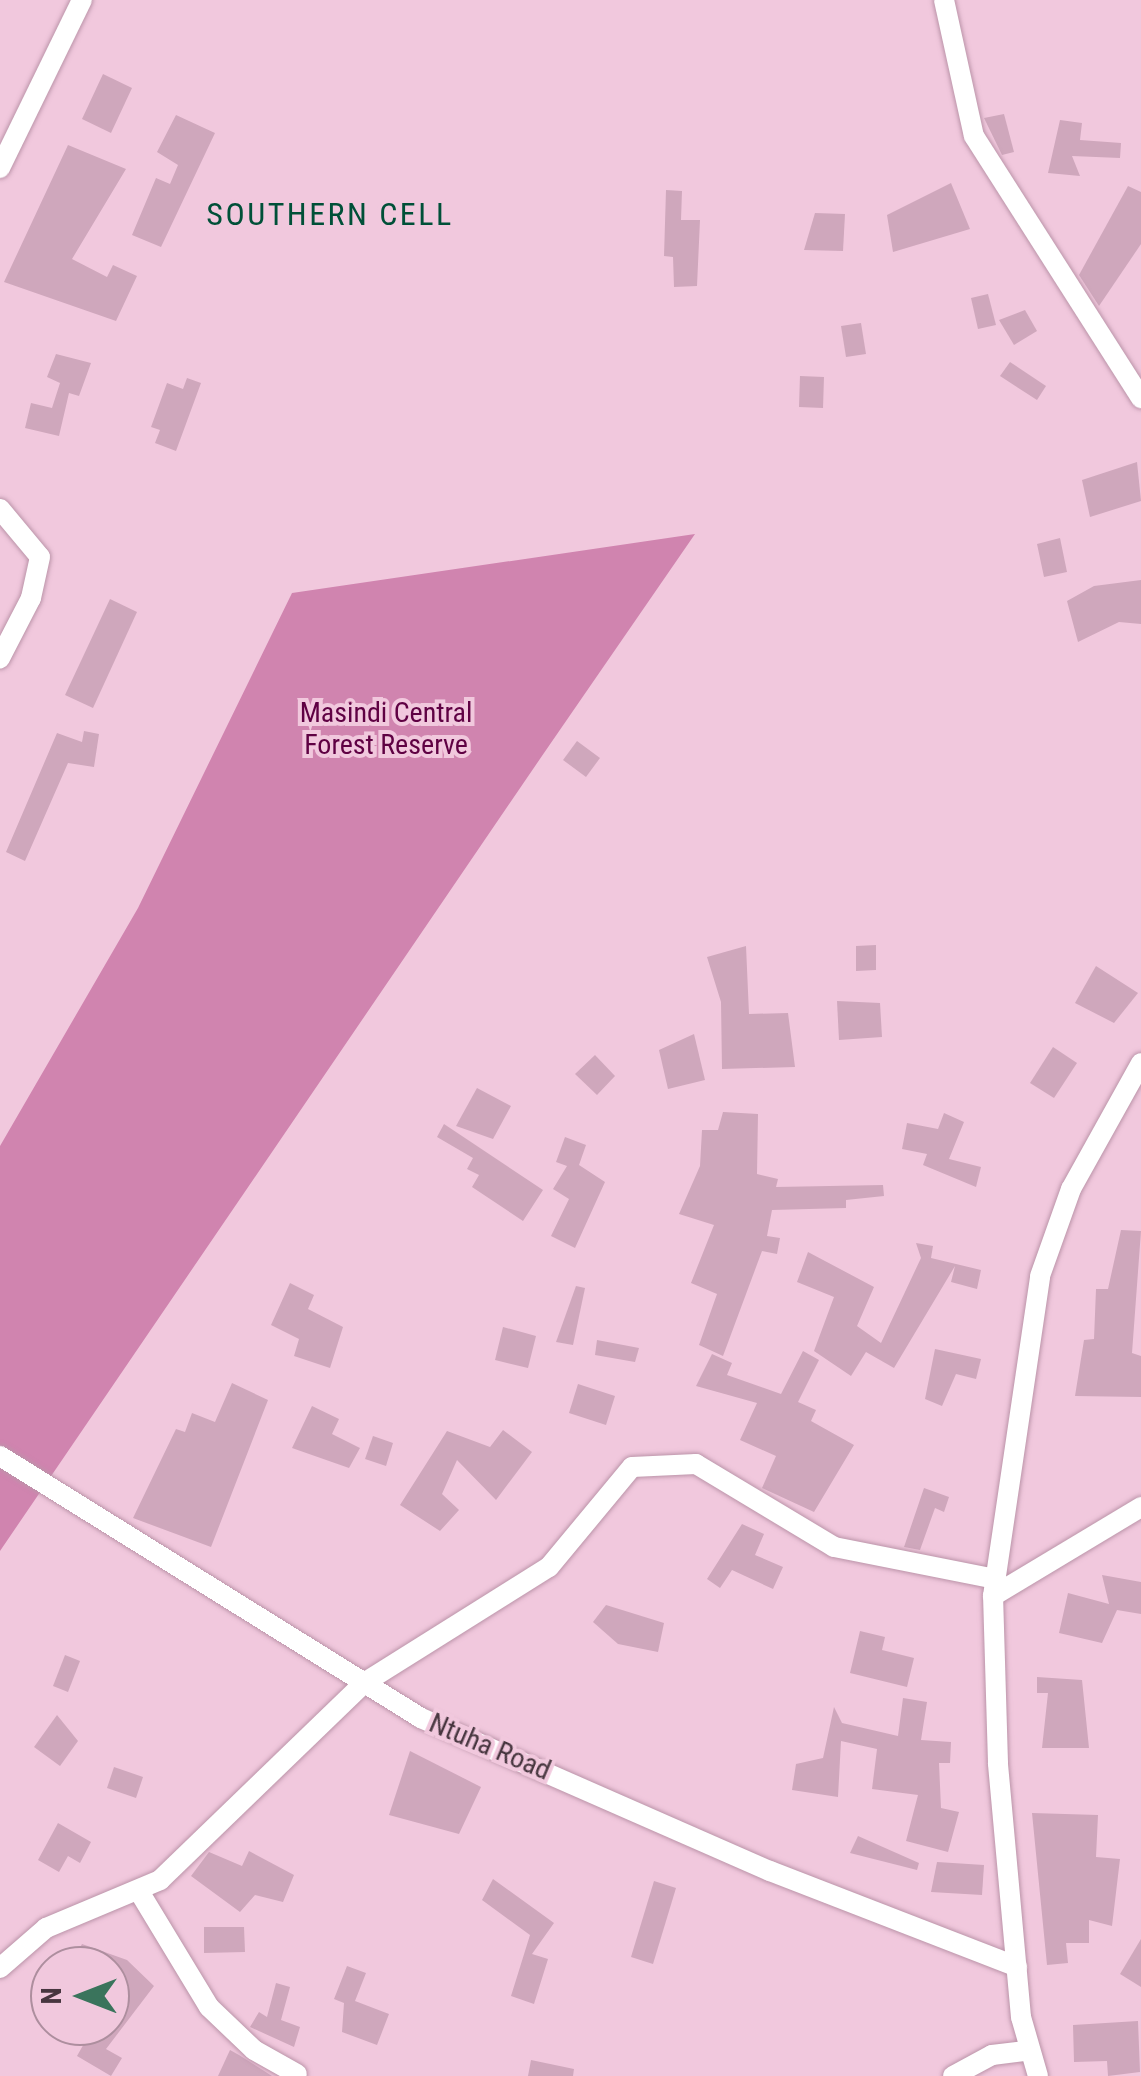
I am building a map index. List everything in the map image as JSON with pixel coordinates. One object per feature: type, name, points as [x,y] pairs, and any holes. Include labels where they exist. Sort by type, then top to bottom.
[{"type":"street","points":[[0,168],[82,0]]},
{"type":"street","points":[[944,0],[974,136],[1141,398]]},
{"type":"street","points":[[0,509],[40,557],[32,598],[0,658]]},
{"type":"street","points":[[1038,2076],[1026,2052],[1018,1967],[994,1588],[1040,1276],[1071,1190],[1141,1063]]},
{"type":"street","name":"Ntuha Road","points":[[0,1456],[422,1718],[770,1871],[1018,1967]]},
{"type":"street","points":[[0,1968],[46,1928],[140,1893],[364,1683],[549,1567],[626,1473],[644,1463],[712,1470],[834,1547],[994,1588],[1141,1507]]},
{"type":"street","points":[[140,1893],[209,2007],[254,2050],[297,2074]]},
{"type":"street","points":[[952,2076],[992,2054],[1026,2052]]},
{"type":"green space","name":"Masindi Central Forest Reserve","points":[[695,534],[0,1551],[0,1146],[138,908],[292,593]]},
{"type":"building","points":[[103,74],[132,88],[111,133],[82,119]]},
{"type":"building","points":[[1004,114],[1014,152],[1002,155],[984,118]]},
{"type":"building","points":[[176,115],[215,133],[161,247],[132,235],[156,178],[170,184],[178,165],[157,152]]},
{"type":"building","points":[[1060,120],[1082,123],[1080,140],[1121,143],[1120,158],[1072,156],[1080,176],[1048,173]]},
{"type":"building","points":[[68,145],[126,169],[72,259],[107,277],[113,265],[137,276],[116,321],[4,282]]},
{"type":"building","points":[[951,183],[970,229],[893,252],[887,215]]},
{"type":"building","points":[[1128,186],[1141,192],[1141,244],[1099,306],[1079,275]]},
{"type":"building","points":[[666,190],[682,191],[681,220],[700,220],[697,286],[674,287],[673,257],[664,256]]},
{"type":"building","points":[[815,213],[845,214],[843,251],[804,250]]},
{"type":"building","points":[[988,294],[996,325],[978,329],[971,298]]},
{"type":"building","points":[[1025,310],[1037,331],[1014,345],[999,320]]},
{"type":"building","points":[[861,323],[866,354],[846,357],[841,326]]},
{"type":"building","points":[[56,354],[91,363],[79,396],[69,393],[59,436],[25,428],[31,403],[52,408],[60,383],[47,377]]},
{"type":"building","points":[[1010,362],[1046,386],[1037,400],[1000,376]]},
{"type":"building","points":[[800,376],[824,377],[823,408],[799,407]]},
{"type":"building","points":[[187,378],[201,383],[176,451],[155,443],[160,430],[151,427],[167,383],[183,389]]},
{"type":"building","points":[[1137,462],[1141,501],[1090,517],[1082,480]]},
{"type":"building","points":[[1060,538],[1067,572],[1044,577],[1037,544]]},
{"type":"building","points":[[1141,580],[1141,624],[1119,622],[1078,642],[1067,601],[1094,586]]},
{"type":"building","points":[[110,599],[137,612],[93,708],[65,695]]},
{"type":"building","points":[[84,731],[99,734],[94,767],[68,763],[25,861],[6,852],[57,733],[82,742]]},
{"type":"building","points":[[577,741],[600,758],[586,777],[563,760]]},
{"type":"building","points":[[876,945],[876,970],[856,971],[856,946]]},
{"type":"building","points":[[746,946],[749,1014],[788,1013],[795,1067],[722,1069],[721,1002],[707,957]]},
{"type":"building","points":[[1096,966],[1138,993],[1114,1023],[1075,1003]]},
{"type":"building","points":[[837,1001],[880,1003],[882,1037],[839,1040]]},
{"type":"building","points":[[694,1034],[705,1080],[668,1089],[659,1050]]},
{"type":"building","points":[[1053,1047],[1077,1063],[1054,1098],[1030,1083]]},
{"type":"building","points":[[595,1055],[615,1076],[597,1095],[575,1074]]},
{"type":"building","points":[[477,1088],[511,1106],[493,1139],[456,1126]]},
{"type":"building","points":[[723,1112],[758,1114],[757,1174],[778,1179],[776,1187],[883,1185],[884,1196],[846,1200],[846,1208],[772,1210],[767,1236],[780,1238],[777,1254],[762,1251],[723,1356],[699,1345],[717,1294],[691,1283],[714,1225],[679,1214],[700,1166],[702,1130],[718,1130]]},
{"type":"building","points":[[944,1113],[964,1122],[949,1159],[981,1167],[976,1187],[923,1165],[927,1154],[902,1149],[907,1123],[938,1129]]},
{"type":"building","points":[[444,1124],[543,1190],[523,1221],[472,1187],[479,1175],[467,1169],[473,1158],[437,1137]]},
{"type":"building","points":[[565,1137],[586,1145],[579,1165],[605,1182],[575,1248],[551,1236],[569,1199],[553,1189],[567,1166],[556,1162]]},
{"type":"building","points":[[1121,1230],[1141,1231],[1132,1353],[1141,1356],[1141,1397],[1075,1396],[1084,1340],[1094,1339],[1096,1289],[1108,1289]]},
{"type":"building","points":[[916,1243],[933,1246],[931,1258],[981,1270],[977,1289],[951,1282],[955,1266],[894,1368],[866,1352],[851,1376],[814,1351],[834,1297],[797,1282],[808,1252],[874,1287],[857,1326],[881,1343],[921,1258]]},
{"type":"building","points":[[290,1283],[314,1295],[308,1309],[343,1327],[330,1368],[294,1356],[299,1339],[271,1325]]},
{"type":"building","points":[[576,1286],[585,1288],[573,1345],[556,1342]]},
{"type":"building","points":[[503,1327],[536,1336],[528,1368],[495,1360]]},
{"type":"building","points":[[597,1340],[639,1348],[635,1362],[595,1355]]},
{"type":"building","points":[[935,1349],[981,1359],[976,1379],[956,1374],[942,1406],[925,1399]]},
{"type":"building","points":[[803,1351],[819,1360],[798,1402],[816,1410],[811,1421],[854,1445],[814,1512],[762,1488],[776,1456],[740,1440],[757,1403],[696,1386],[712,1354],[732,1363],[727,1375],[781,1394]]},
{"type":"building","points":[[232,1383],[268,1400],[211,1547],[133,1518],[176,1429],[185,1432],[192,1413],[215,1422]]},
{"type":"building","points":[[578,1384],[615,1396],[606,1425],[569,1413]]},
{"type":"building","points":[[312,1406],[339,1419],[332,1434],[360,1448],[349,1468],[292,1448]]},
{"type":"building","points":[[503,1430],[532,1452],[496,1500],[457,1460],[442,1494],[459,1510],[440,1531],[400,1505],[447,1431],[490,1447]]},
{"type":"building","points":[[373,1436],[393,1443],[386,1466],[365,1459]]},
{"type":"building","points":[[924,1488],[949,1497],[944,1512],[935,1508],[920,1550],[904,1547]]},
{"type":"building","points":[[742,1524],[764,1534],[755,1555],[783,1567],[773,1589],[732,1570],[720,1588],[707,1579]]},
{"type":"building","points":[[1102,1575],[1141,1582],[1141,1614],[1117,1610],[1102,1643],[1059,1633],[1068,1593],[1109,1604]]},
{"type":"building","points":[[606,1605],[664,1623],[658,1652],[618,1644],[593,1622]]},
{"type":"building","points":[[860,1631],[885,1637],[882,1650],[914,1658],[907,1687],[850,1673]]},
{"type":"building","points":[[65,1655],[80,1661],[68,1692],[53,1686]]},
{"type":"building","points":[[1037,1677],[1082,1680],[1089,1748],[1042,1748],[1048,1693],[1037,1693]]},
{"type":"building","points":[[903,1698],[927,1702],[921,1740],[951,1742],[950,1763],[939,1763],[941,1808],[959,1812],[948,1852],[906,1841],[918,1795],[872,1789],[877,1749],[841,1741],[838,1797],[792,1790],[796,1764],[823,1758],[834,1707],[842,1723],[898,1736]]},
{"type":"building","points":[[57,1715],[78,1741],[60,1766],[34,1747]]},
{"type":"building","points":[[410,1751],[481,1787],[459,1834],[389,1815]]},
{"type":"building","points":[[114,1767],[143,1777],[136,1798],[107,1788]]},
{"type":"building","points":[[1032,1813],[1098,1815],[1096,1857],[1120,1859],[1112,1926],[1089,1920],[1089,1943],[1066,1943],[1068,1963],[1047,1965]]},
{"type":"building","points":[[58,1823],[91,1842],[80,1863],[68,1856],[59,1872],[38,1860]]},
{"type":"building","points":[[858,1836],[919,1863],[917,1870],[850,1853]]},
{"type":"building","points":[[249,1851],[294,1875],[283,1902],[255,1895],[240,1912],[191,1876],[209,1852],[242,1866]]},
{"type":"building","points":[[937,1862],[984,1865],[982,1895],[931,1892]]},
{"type":"building","points":[[493,1879],[554,1923],[532,1954],[548,1959],[534,2004],[511,1996],[530,1935],[482,1900]]},
{"type":"building","points":[[654,1881],[676,1888],[653,1964],[631,1957]]},
{"type":"building","points":[[204,1927],[244,1927],[245,1952],[204,1953]]},
{"type":"building","points":[[1141,1939],[1141,1987],[1120,1974]]},
{"type":"building","points":[[130,1963],[154,1986],[130,2018]]},
{"type":"building","points":[[347,1966],[366,1973],[355,2001],[389,2014],[377,2045],[342,2032],[344,2003],[334,1999]]},
{"type":"building","points":[[276,1983],[290,1987],[281,2020],[300,2027],[294,2047],[250,2027],[259,2012],[267,2017]]},
{"type":"building","points":[[1138,2021],[1140,2072],[1108,2076],[1107,2061],[1074,2062],[1073,2025]]},
{"type":"building","points":[[83,2046],[108,2046],[106,2049],[122,2058],[111,2076],[77,2056]]},
{"type":"building","points":[[230,2050],[239,2055],[272,2076],[218,2076]]},
{"type":"building","points":[[531,2060],[574,2069],[573,2076],[528,2076]]},
{"type":"district","name":"SOUTHERN CELL","points":[[330,214]]}]
